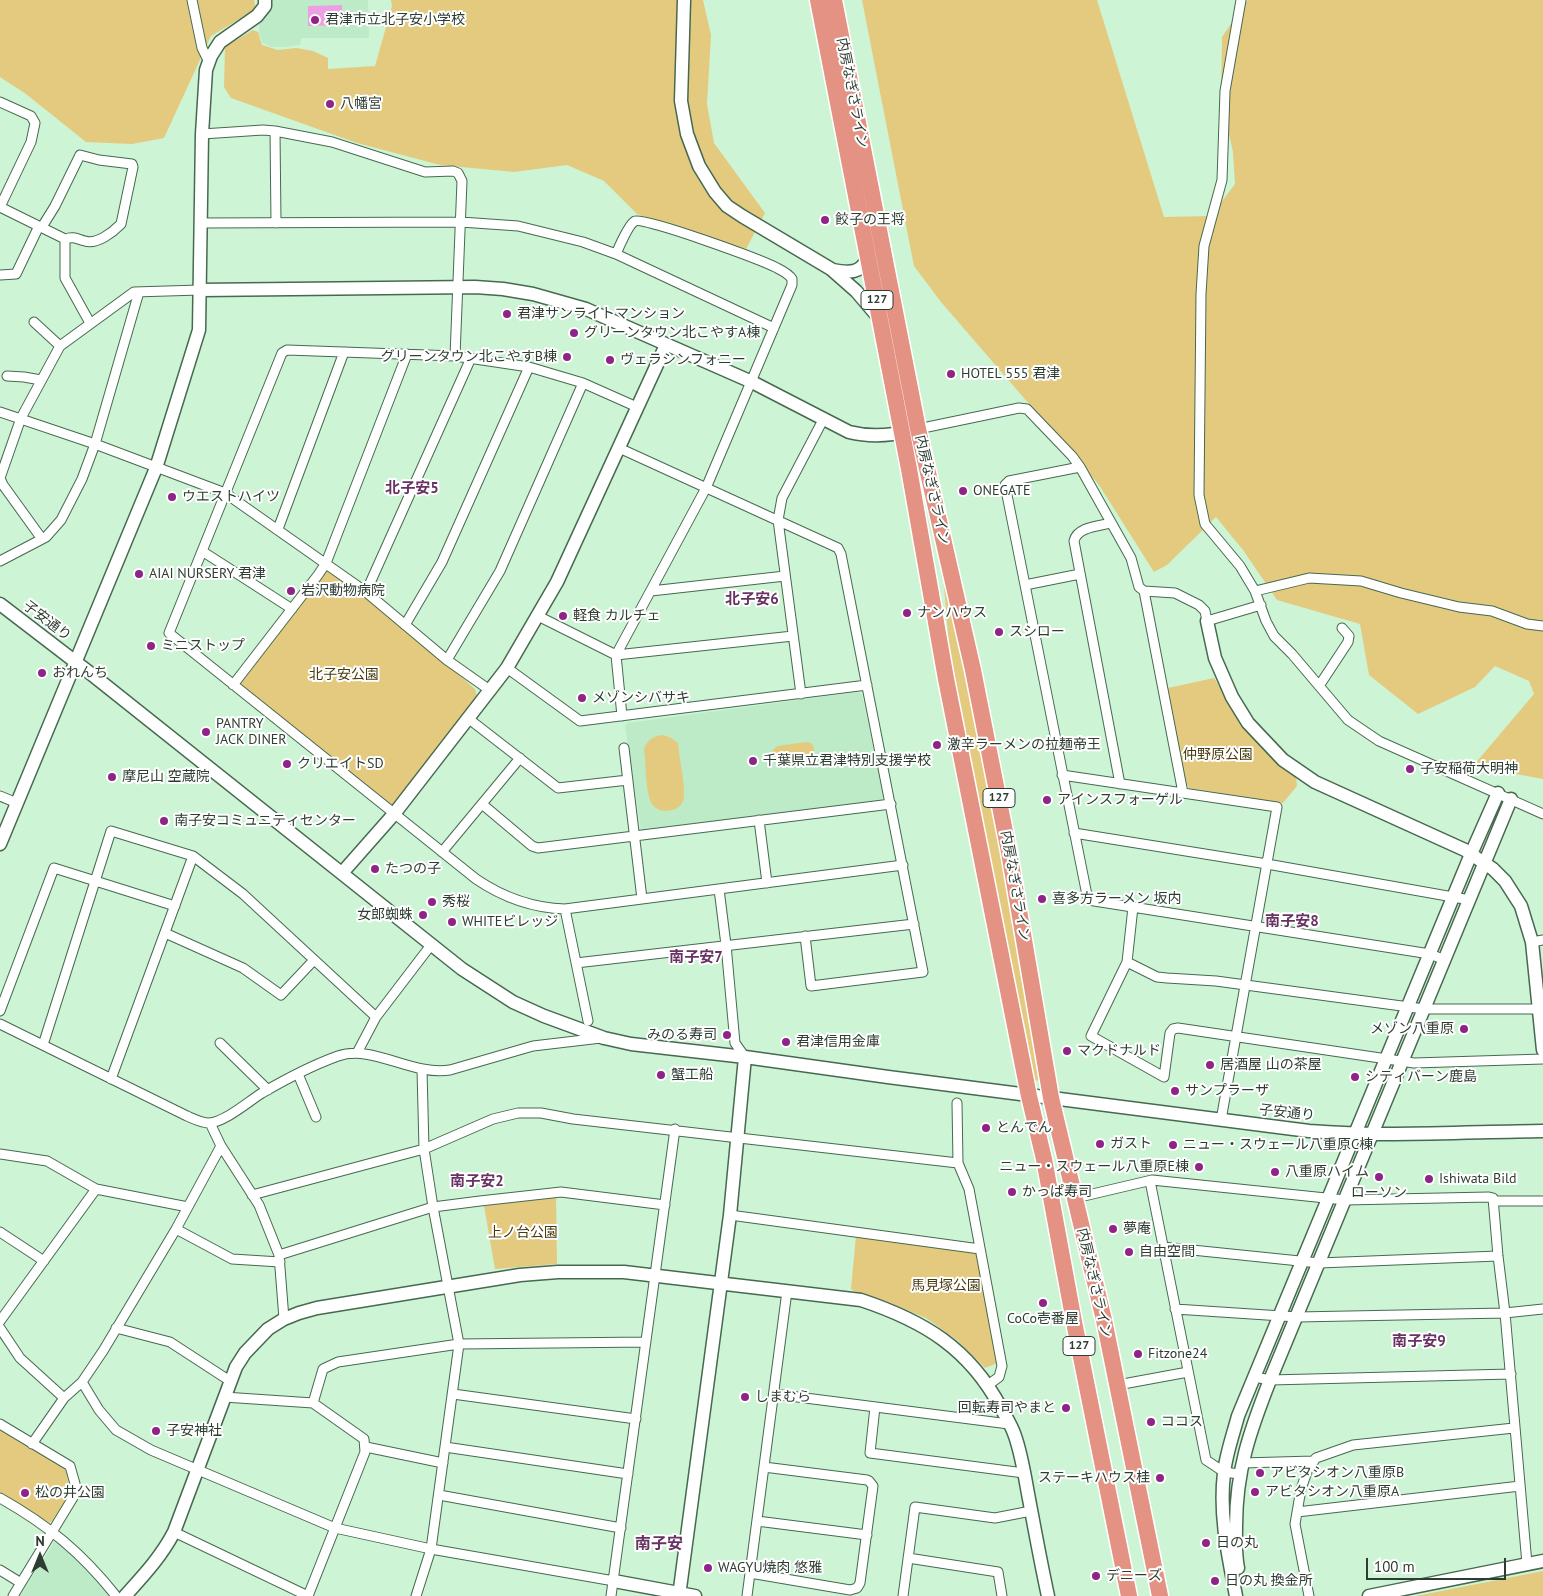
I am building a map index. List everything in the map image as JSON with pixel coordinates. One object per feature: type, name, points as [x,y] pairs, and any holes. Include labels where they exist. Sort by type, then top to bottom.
[{"type":"highway","name":"内房なぎさライン","points":[[818,0],[909,469],[948,688],[1029,1096],[1044,1159],[1074,1322],[1129,1596]]},
{"type":"highway","name":"内房なぎさライン","points":[[834,0],[918,430],[973,670],[1004,823],[1051,1098],[1104,1320],[1160,1596]]},
{"type":"street","points":[[192,0],[202,48],[209,62]]},
{"type":"street","points":[[0,844],[156,468],[199,330],[202,134],[205,76],[209,62],[220,42],[257,16],[265,6],[265,0]]},
{"type":"street","points":[[684,0],[680,100],[687,134],[698,166],[727,206],[831,269],[856,291],[880,320]]},
{"type":"street","points":[[1241,0],[1225,91],[1222,180],[1204,246],[1200,294],[1200,495],[1206,524],[1240,566],[1255,591],[1266,622],[1274,636],[1348,720],[1379,741],[1543,814]]},
{"type":"street","points":[[0,102],[31,116],[35,123],[31,142],[0,207],[41,227],[65,239],[72,237],[91,242],[97,241],[121,224],[133,167],[131,162],[99,160],[80,155],[55,206],[41,227],[16,274],[0,276]]},
{"type":"street","points":[[202,134],[263,130],[332,142],[425,172],[453,171],[458,173],[462,181],[455,356]]},
{"type":"street","points":[[276,132],[276,223]]},
{"type":"street","points":[[616,254],[631,224],[639,221],[664,227],[777,268],[792,279],[792,286],[706,488],[616,655],[622,716]]},
{"type":"street","points":[[201,223],[461,222],[518,226],[583,242],[616,254],[774,328]]},
{"type":"street","points":[[65,239],[65,278],[90,323]]},
{"type":"street","points":[[831,269],[848,273],[852,272],[865,264],[868,257]]},
{"type":"street","points":[[42,539],[0,478],[21,418],[60,346],[134,292],[458,287],[503,290],[560,302],[614,320],[752,382],[849,432],[862,435],[875,436],[902,433],[1019,408],[1027,409],[1072,456],[1080,468],[1131,558],[1139,587],[1144,591],[1175,592],[1199,605],[1205,612],[1215,658],[1232,697],[1248,723],[1266,744],[1283,760],[1315,782],[1450,843],[1471,854],[1498,874],[1513,893],[1537,941],[1539,1009],[1543,1050]]},
{"type":"street","points":[[0,560],[46,537],[61,520],[82,479],[95,444],[139,292]]},
{"type":"street","points":[[34,322],[60,346]]},
{"type":"street","points":[[342,873],[394,814],[507,668],[557,582],[666,345]]},
{"type":"street","points":[[638,407],[583,383],[529,367],[455,356],[287,350],[282,353],[169,633],[483,884],[508,898],[532,906],[565,909],[903,865]]},
{"type":"street","points":[[278,529],[344,352]]},
{"type":"street","points":[[233,685],[326,563],[407,354]]},
{"type":"street","points":[[366,592],[471,358]]},
{"type":"street","points":[[405,624],[442,562],[529,367]]},
{"type":"street","points":[[8,376],[41,380]]},
{"type":"street","points":[[447,660],[500,571],[583,383]]},
{"type":"street","points":[[0,412],[95,444],[225,493],[366,592],[447,660],[491,690]]},
{"type":"street","points":[[801,694],[778,520],[782,498],[824,418]]},
{"type":"street","points":[[619,448],[838,548],[841,554],[923,972],[812,986],[805,936]]},
{"type":"street","points":[[1080,468],[1009,481],[1006,486],[1088,900],[1430,954],[1445,960]]},
{"type":"street","points":[[1111,522],[1080,531],[1075,536],[1074,541],[1120,784]]},
{"type":"street","points":[[202,551],[292,609]]},
{"type":"street","points":[[1025,585],[1080,574]]},
{"type":"street","points":[[651,591],[785,576]]},
{"type":"street","points":[[1255,591],[1309,578],[1361,581],[1459,607],[1492,611],[1527,624],[1543,626]]},
{"type":"street","points":[[1144,591],[1183,793]]},
{"type":"street","name":"子安通り","points":[[0,604],[75,661],[462,969],[513,1002],[569,1026],[604,1038],[632,1044],[745,1057],[1029,1096],[1309,1131],[1356,1134],[1543,1131]]},
{"type":"street","points":[[1207,620],[1260,605]]},
{"type":"street","points":[[538,616],[616,655],[793,636]]},
{"type":"street","points":[[1319,686],[1348,642],[1349,636],[1342,628]]},
{"type":"street","points":[[507,668],[580,721],[867,685]]},
{"type":"street","points":[[469,719],[558,788],[628,780]]},
{"type":"street","points":[[624,748],[642,899]]},
{"type":"street","points":[[442,852],[520,758]]},
{"type":"street","points":[[1062,775],[1277,807],[1221,1120]]},
{"type":"street","points":[[1236,1596],[1222,1515],[1224,1472],[1238,1416],[1498,793]]},
{"type":"street","points":[[0,796],[17,803]]},
{"type":"street","points":[[1243,1596],[1237,1562],[1236,1500],[1240,1468],[1250,1433],[1270,1380],[1511,799]]},
{"type":"street","points":[[482,804],[532,846],[538,848],[891,804]]},
{"type":"street","points":[[758,820],[767,883]]},
{"type":"street","points":[[42,1045],[111,830],[193,856],[244,894],[376,1017]]},
{"type":"street","points":[[1074,833],[1470,900]]},
{"type":"street","points":[[111,1079],[193,856]]},
{"type":"street","points":[[0,1011],[54,868],[175,906]]},
{"type":"street","points":[[679,1594],[722,1283],[745,1057],[735,1043],[719,889]]},
{"type":"street","points":[[1133,907],[1127,962],[1091,1036],[1164,1077],[1170,1033],[1178,1028],[1402,1062],[1543,1059]]},
{"type":"street","points":[[565,909],[588,1021]]},
{"type":"street","points":[[576,963],[914,924]]},
{"type":"street","points":[[164,933],[244,968],[281,995],[314,960]]},
{"type":"street","points":[[357,1053],[376,1017],[431,945]]},
{"type":"street","points":[[1127,962],[1157,977],[1245,984],[1424,1009],[1539,1009]]},
{"type":"street","points":[[0,1024],[187,1116],[200,1122],[210,1123],[221,1119],[298,1074],[338,1056],[351,1053],[363,1053],[422,1070],[437,1072],[533,1046],[604,1038]]},
{"type":"street","points":[[220,1043],[268,1090]]},
{"type":"street","points":[[416,1596],[432,1549],[459,1344],[424,1149],[422,1070]]},
{"type":"street","points":[[298,1074],[316,1117]]},
{"type":"street","points":[[957,1103],[958,1163],[969,1189],[1002,1366],[999,1377],[988,1385]]},
{"type":"street","points":[[252,1196],[424,1149],[493,1119],[518,1113],[675,1129],[958,1163]]},
{"type":"street","points":[[210,1123],[221,1146],[259,1205],[279,1258],[284,1319]]},
{"type":"street","points":[[611,1596],[675,1129]]},
{"type":"street","points":[[32,1444],[64,1398],[82,1382],[176,1229],[221,1146]]},
{"type":"street","points":[[0,1154],[47,1161],[96,1189],[188,1207]]},
{"type":"street","points":[[1084,1196],[1152,1180],[1345,1200],[1490,1197],[1494,1201],[1543,1201]]},
{"type":"street","points":[[1150,1181],[1206,1460],[1224,1472],[1240,1468],[1314,1461]]},
{"type":"street","points":[[0,1321],[96,1189]]},
{"type":"street","points":[[176,1229],[232,1259],[279,1258],[433,1207],[530,1194],[561,1192],[665,1205]]},
{"type":"street","points":[[1494,1201],[1527,1564]]},
{"type":"street","points":[[730,1215],[980,1249]]},
{"type":"street","points":[[0,1232],[44,1261]]},
{"type":"street","points":[[1163,1247],[1319,1263],[1498,1256]]},
{"type":"street","points":[[124,1596],[167,1546],[174,1532],[236,1366],[268,1329],[284,1319],[317,1308],[520,1275],[558,1272],[624,1272],[861,1300],[888,1309],[938,1336],[976,1368],[988,1385],[1014,1434],[1024,1473],[1048,1596]]},
{"type":"street","points":[[747,1596],[788,1291]]},
{"type":"street","points":[[1175,1309],[1297,1317],[1505,1313],[1543,1309]]},
{"type":"street","points":[[0,1328],[20,1358],[64,1398]]},
{"type":"street","points":[[116,1328],[170,1342],[230,1381]]},
{"type":"street","points":[[313,1403],[323,1369],[338,1362],[459,1344],[646,1342]]},
{"type":"street","points":[[1123,1384],[1188,1372]]},
{"type":"street","points":[[1255,1378],[1270,1380],[1510,1374]]},
{"type":"street","points":[[82,1382],[99,1410],[116,1430],[151,1450],[335,1528],[432,1549],[695,1596]]},
{"type":"street","points":[[453,1394],[636,1420]]},
{"type":"street","points":[[774,1394],[1009,1424]]},
{"type":"street","points":[[174,1532],[308,1596],[366,1447],[364,1439],[313,1403],[224,1397]]},
{"type":"street","points":[[875,1407],[870,1453],[1024,1473]]},
{"type":"street","points":[[0,1424],[70,1466],[77,1491],[13,1596]]},
{"type":"street","points":[[1309,1596],[1296,1524],[1301,1488],[1309,1466],[1316,1458],[1353,1445],[1514,1428]]},
{"type":"street","points":[[366,1447],[443,1463]]},
{"type":"street","points":[[445,1447],[628,1474]]},
{"type":"street","points":[[750,1573],[854,1590],[857,1588],[860,1583],[873,1486],[870,1481],[764,1467]]},
{"type":"street","points":[[1297,1512],[1520,1486]]},
{"type":"street","points":[[439,1495],[621,1528]]},
{"type":"street","points":[[0,1498],[53,1532],[80,1554],[116,1596]]},
{"type":"street","points":[[903,1596],[915,1508],[995,1518],[1031,1511]]},
{"type":"street","points":[[757,1521],[866,1535]]},
{"type":"street","points":[[908,1558],[998,1572],[1002,1596]]},
{"type":"street","points":[[1369,1596],[1543,1561]]},
{"type":"street","points":[[0,1570],[21,1583]]},
{"type":"shaded area","name":"君津市立北子安小学校","points":[[271,0],[368,0],[369,38],[301,38],[300,45],[271,47],[263,43],[259,34],[259,24],[269,10]]},
{"type":"shaded area","points":[[342,5],[343,25],[308,26],[308,6]]},
{"type":"shaded area","name":"千葉県立君津特別支援学校","points":[[858,692],[862,694],[883,796],[882,800],[641,831],[625,726],[627,723]]},
{"type":"shaded area","points":[[54,1542],[57,1542],[81,1562],[105,1588],[109,1596],[20,1596]]},
{"type":"green space","points":[[0,0],[254,0],[256,9],[211,36],[164,138],[132,144],[86,142],[26,94],[0,77]]},
{"type":"green space","points":[[391,0],[703,0],[711,35],[707,104],[714,143],[765,213],[746,249],[637,214],[604,181],[567,165],[514,172],[440,165],[357,143],[231,98],[224,87],[225,47],[253,30],[258,32],[262,45],[278,50],[296,48],[313,51],[328,58],[328,69],[375,66],[392,6]]},
{"type":"green space","points":[[862,0],[1097,0],[1164,217],[1211,216],[1235,184],[1233,152],[1221,99],[1222,37],[1248,0],[1543,0],[1543,779],[1473,766],[1534,694],[1529,681],[1495,666],[1475,687],[1418,714],[1369,675],[1360,624],[1277,600],[1243,550],[1216,517],[1167,565],[1154,572],[1099,485],[941,302],[914,266]]},
{"type":"green space","name":"北子安公園","points":[[327,569],[378,604],[378,608],[446,664],[454,667],[457,673],[475,689],[477,697],[393,806],[390,807],[242,688],[240,681]]},
{"type":"green space","points":[[945,585],[972,689],[1041,1080],[1035,1081],[1025,1028],[1003,939],[951,670]]},
{"type":"green space","name":"仲野原公園","points":[[1214,678],[1245,728],[1296,777],[1297,786],[1283,803],[1189,788],[1185,781],[1168,688]]},
{"type":"green space","points":[[663,735],[678,743],[684,784],[682,803],[674,810],[668,811],[657,809],[653,805],[648,794],[646,781],[644,749],[651,739]]},
{"type":"green space","points":[[811,743],[814,747],[814,755],[777,760],[774,758],[772,751],[777,746]]},
{"type":"green space","name":"上ノ台公園","points":[[556,1197],[557,1264],[495,1269],[484,1206]]},
{"type":"green space","name":"馬見塚公園","points":[[856,1236],[976,1253],[1000,1362],[985,1368],[957,1340],[926,1318],[888,1302],[859,1294],[851,1289]]},
{"type":"green space","points":[[0,1428],[66,1471],[70,1493],[49,1523],[0,1493]]},
{"type":"green space","points":[[1543,1571],[1543,1596],[1416,1596]]},
{"type":"place","name":"君津市立北子安小学校","points":[[315,20]]},
{"type":"place","name":"八幡宮","points":[[330,104]]},
{"type":"place","name":"餃子の王将","points":[[825,220]]},
{"type":"place","name":"君津サンライトマンション","points":[[507,314]]},
{"type":"place","name":"グリーンタウン北こやすA棟","points":[[574,333]]},
{"type":"place","name":"グリーンタウン北こやすB棟","points":[[567,357]]},
{"type":"place","name":"ヴェラシンフォニー","points":[[610,360]]},
{"type":"place","name":"HOTEL 555 君津","points":[[951,374]]},
{"type":"place","name":"ONEGATE","points":[[963,491]]},
{"type":"place","name":"ウエストハイツ","points":[[172,497]]},
{"type":"place","name":"AIAI NURSERY 君津","points":[[139,574]]},
{"type":"place","name":"岩沢動物病院","points":[[291,591]]},
{"type":"place","name":"ナンハウス","points":[[907,613]]},
{"type":"place","name":"軽食 カルチェ","points":[[563,616]]},
{"type":"place","name":"スシロー","points":[[999,632]]},
{"type":"place","name":"ミニストップ","points":[[151,646]]},
{"type":"place","name":"おれんち","points":[[42,673]]},
{"type":"place","name":"メゾンシバサキ","points":[[582,698]]},
{"type":"place","name":"PANTRY JACK DINER","points":[[206,732]]},
{"type":"place","name":"激辛ラーメンの拉麺帝王","points":[[937,745]]},
{"type":"place","name":"千葉県立君津特別支援学校","points":[[753,761]]},
{"type":"place","name":"クリエイトSD","points":[[287,764]]},
{"type":"place","name":"子安稲荷大明神","points":[[1410,769]]},
{"type":"place","name":"摩尼山 空蔵院","points":[[112,777]]},
{"type":"place","name":"アインスフォーゲル","points":[[1047,800]]},
{"type":"place","name":"南子安コミュニティセンター","points":[[164,821]]},
{"type":"place","name":"たつの子","points":[[375,869]]},
{"type":"place","name":"喜多方ラーメン 坂内","points":[[1042,899]]},
{"type":"place","name":"秀桜","points":[[432,902]]},
{"type":"place","name":"女郎蜘蛛","points":[[423,915]]},
{"type":"place","name":"WHITEビレッジ","points":[[452,922]]},
{"type":"place","name":"メゾン八重原","points":[[1464,1029]]},
{"type":"place","name":"みのる寿司","points":[[727,1035]]},
{"type":"place","name":"君津信用金庫","points":[[786,1042]]},
{"type":"place","name":"マクドナルド","points":[[1067,1051]]},
{"type":"place","name":"居酒屋 山の茶屋","points":[[1210,1065]]},
{"type":"place","name":"蟹工船","points":[[661,1075]]},
{"type":"place","name":"シティバーン鹿島","points":[[1355,1077]]},
{"type":"place","name":"サンプラーザ","points":[[1175,1091]]},
{"type":"place","name":"とんでん","points":[[986,1128]]},
{"type":"place","name":"ガスト","points":[[1100,1144]]},
{"type":"place","name":"ニュー・スウェール八重原C棟","points":[[1173,1145]]},
{"type":"place","name":"ニュー・スウェール八重原E棟","points":[[1199,1167]]},
{"type":"place","name":"八重原ハイム","points":[[1275,1172]]},
{"type":"place","name":"ローソン","points":[[1379,1177]]},
{"type":"place","name":"Ishiwata Bild","points":[[1429,1179]]},
{"type":"place","name":"かっぱ寿司","points":[[1012,1192]]},
{"type":"place","name":"夢庵","points":[[1113,1229]]},
{"type":"place","name":"自由空間","points":[[1129,1252]]},
{"type":"place","name":"CoCo壱番屋","points":[[1043,1303]]},
{"type":"place","name":"Fitzone24","points":[[1138,1354]]},
{"type":"place","name":"しまむら","points":[[745,1397]]},
{"type":"place","name":"回転寿司やまと","points":[[1066,1408]]},
{"type":"place","name":"ココス","points":[[1151,1422]]},
{"type":"place","name":"子安神社","points":[[156,1431]]},
{"type":"place","name":"アビタシオン八重原B","points":[[1260,1473]]},
{"type":"place","name":"ステーキハウス桂","points":[[1160,1478]]},
{"type":"place","name":"アビタシオン八重原A","points":[[1255,1492]]},
{"type":"place","name":"松の井公園","points":[[25,1493]]},
{"type":"place","name":"日の丸","points":[[1206,1543]]},
{"type":"place","name":"WAGYU焼肉 悠雅","points":[[708,1568]]},
{"type":"place","name":"デニーズ","points":[[1096,1576]]},
{"type":"place","name":"日の丸 換金所","points":[[1215,1581]]},
{"type":"district","name":"北子安5","points":[[412,489]]},
{"type":"district","name":"北子安6","points":[[752,600]]},
{"type":"district","name":"南子安8","points":[[1292,922]]},
{"type":"district","name":"南子安7","points":[[696,958]]},
{"type":"district","name":"南子安2","points":[[477,1182]]},
{"type":"district","name":"南子安9","points":[[1419,1342]]},
{"type":"district","name":"南子安","points":[[659,1544]]}]
